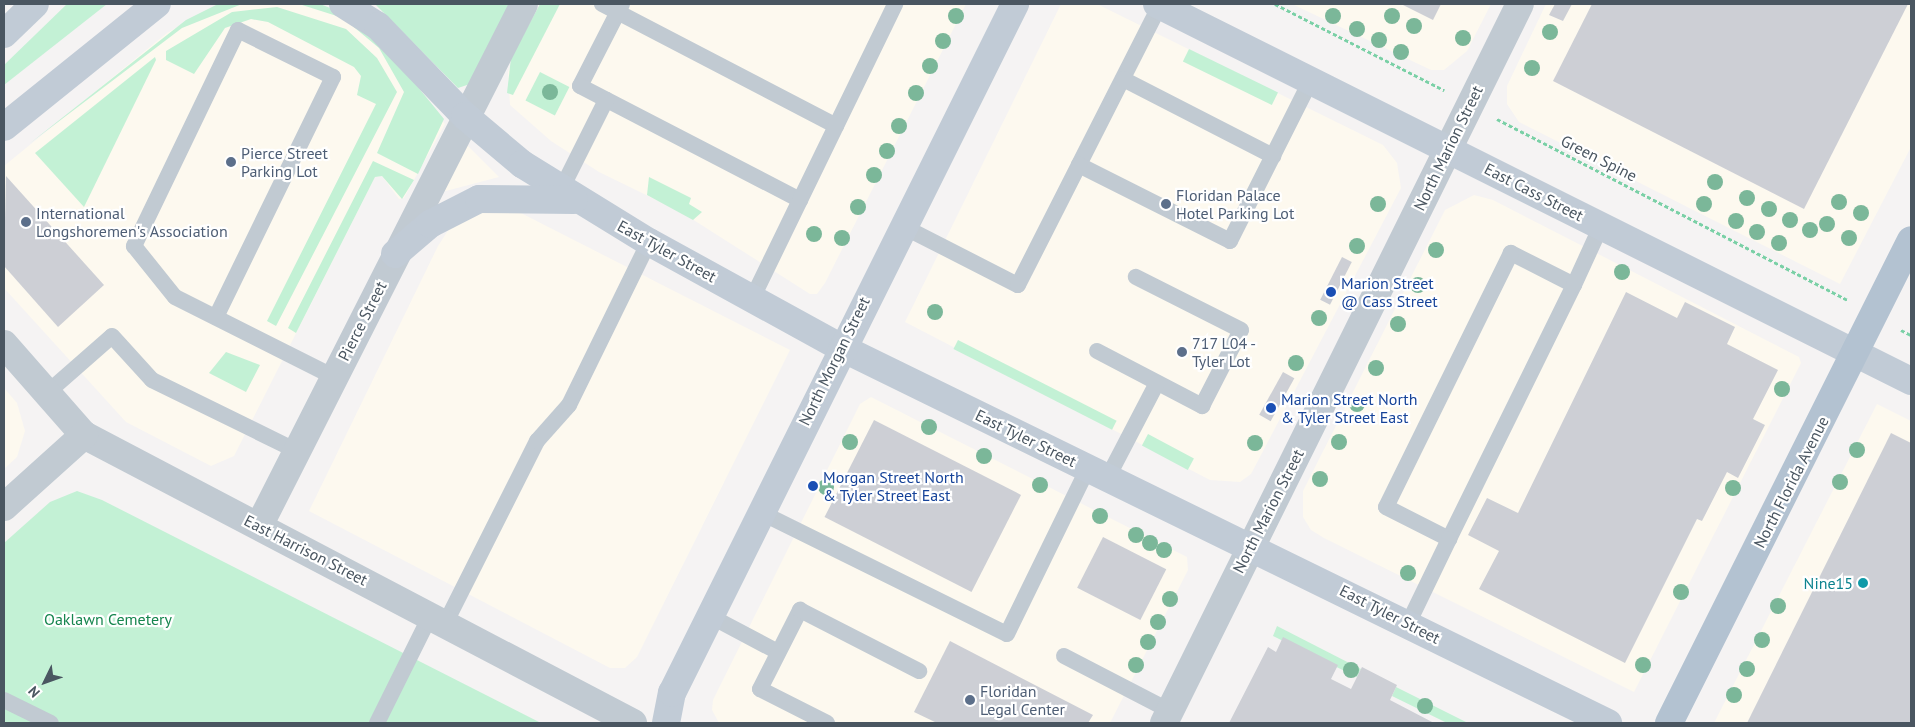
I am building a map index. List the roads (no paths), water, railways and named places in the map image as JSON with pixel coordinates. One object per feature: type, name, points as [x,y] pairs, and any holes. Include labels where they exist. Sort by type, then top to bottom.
[{"type":"main road","points":[[4,34],[35,4]]},
{"type":"main road","points":[[4,127],[158,4]]},
{"type":"main road","name":"East Tyler Street","points":[[343,4],[378,26],[465,116],[569,195],[649,242],[842,348],[1608,723]]},
{"type":"main road","name":"North Morgan Street","points":[[666,723],[672,693],[902,226],[1015,4]]},
{"type":"main road","name":"East Cass Street","points":[[1159,4],[1911,381]]},
{"type":"main road","points":[[395,254],[430,224],[479,199],[569,195]]},
{"type":"main road","name":"North Florida Avenue","points":[[1669,723],[1911,240]]},
{"type":"street","name":"Pierce Street","points":[[259,526],[465,116],[524,4]]},
{"type":"street","name":"North Marion Street","points":[[1167,717],[1520,4]]},
{"type":"street","name":"East Harrison Street","points":[[4,344],[84,435],[438,618],[633,723]]},
{"type":"street","points":[[4,507],[84,435]]},
{"type":"lane","points":[[602,4],[620,8],[836,126]]},
{"type":"lane","points":[[752,298],[895,4]]},
{"type":"lane","points":[[902,226],[1018,285],[1159,4]]},
{"type":"lane","points":[[620,8],[580,86],[800,200]]},
{"type":"lane","points":[[216,317],[333,76],[238,30],[134,246],[175,297],[334,377]]},
{"type":"lane","points":[[1123,79],[1273,156]]},
{"type":"lane","points":[[1079,165],[1230,241],[1311,80]]},
{"type":"lane","points":[[569,195],[606,100]]},
{"type":"lane","points":[[1408,624],[1602,226]]},
{"type":"lane","points":[[377,723],[537,441],[568,405],[649,242]]},
{"type":"lane","points":[[1449,539],[1386,507],[1459,358],[1511,254],[1574,285]]},
{"type":"lane","points":[[1097,351],[1202,406],[1241,330],[1136,277]]},
{"type":"lane","points":[[47,393],[112,336],[152,380],[297,452]]},
{"type":"lane","points":[[760,512],[1007,634],[1098,473],[1157,383]]},
{"type":"lane","points":[[827,723],[760,688],[800,610],[919,671]]},
{"type":"lane","points":[[710,616],[778,652]]},
{"type":"lane","points":[[1064,656],[1167,717]]},
{"type":"lane","points":[[4,700],[51,723]]},
{"type":"place","name":"Pierce Street Parking Lot","points":[[231,162]]},
{"type":"place","name":"Floridan Palace Hotel Parking Lot","points":[[1166,204]]},
{"type":"place","name":"International Longshoremen's Association","points":[[26,222]]},
{"type":"place","name":"Marion Street @ Cass Street","points":[[1331,292]]},
{"type":"place","name":"717 L04 - Tyler Lot","points":[[1182,352]]},
{"type":"place","name":"Marion Street North & Tyler Street East","points":[[1271,408]]},
{"type":"place","name":"Morgan Street North & Tyler Street East","points":[[813,486]]},
{"type":"place","name":"Nine15","points":[[1863,583]]},
{"type":"place","name":"Floridan Legal Center","points":[[970,700]]},
{"type":"park label","name":"Oaklawn Cemetery","points":[[108,619]]}]
